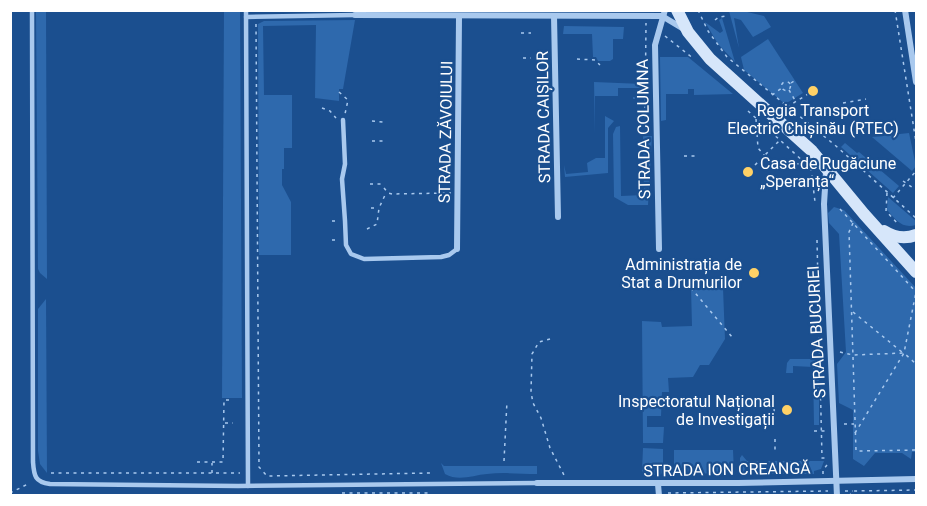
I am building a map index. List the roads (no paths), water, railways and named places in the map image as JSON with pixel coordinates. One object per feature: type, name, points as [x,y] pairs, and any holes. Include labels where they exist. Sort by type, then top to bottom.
[{"type":"main road","points":[[677,10],[688,32],[710,59],[793,133],[827,168],[916,272]]},
{"type":"main road","points":[[873,224],[896,237],[906,238],[916,235]]},
{"type":"street","points":[[905,10],[916,82]]},
{"type":"street","points":[[355,15],[646,16],[663,13],[688,32]]},
{"type":"street","name":"STRADA COLUMNA","points":[[659,249],[655,45],[663,13]]},
{"type":"street","name":"STRADA CAIȘILOR","points":[[554,16],[558,217]]},
{"type":"street","name":"STRADA ZĂVOIULUI","points":[[457,249],[459,17]]},
{"type":"street","name":"STRADA BUCURIEI","points":[[827,168],[824,204],[837,493]]},
{"type":"street","name":"STRADA ION CREANGĂ","points":[[537,483],[658,484],[916,478]]},
{"type":"street","points":[[658,484],[659,494]]},
{"type":"lane","points":[[32,10],[33,462],[36,479],[39,482],[248,486],[537,483]]},
{"type":"lane","points":[[248,486],[246,14],[256,16],[355,15]]},
{"type":"lane","points":[[343,123],[345,164],[342,179],[346,245],[351,254],[364,259],[441,257],[457,249]]},
{"type":"place","name":"Regia Transport Electric Chișinău (RTEC)","points":[[813,91]]},
{"type":"place","name":"Casa de Rugăciune „Speranța“","points":[[748,172]]},
{"type":"place","name":"Administrația de Stat a Drumurilor","points":[[754,273]]},
{"type":"place","name":"Inspectoratul Național de Investigații","points":[[787,410]]}]
